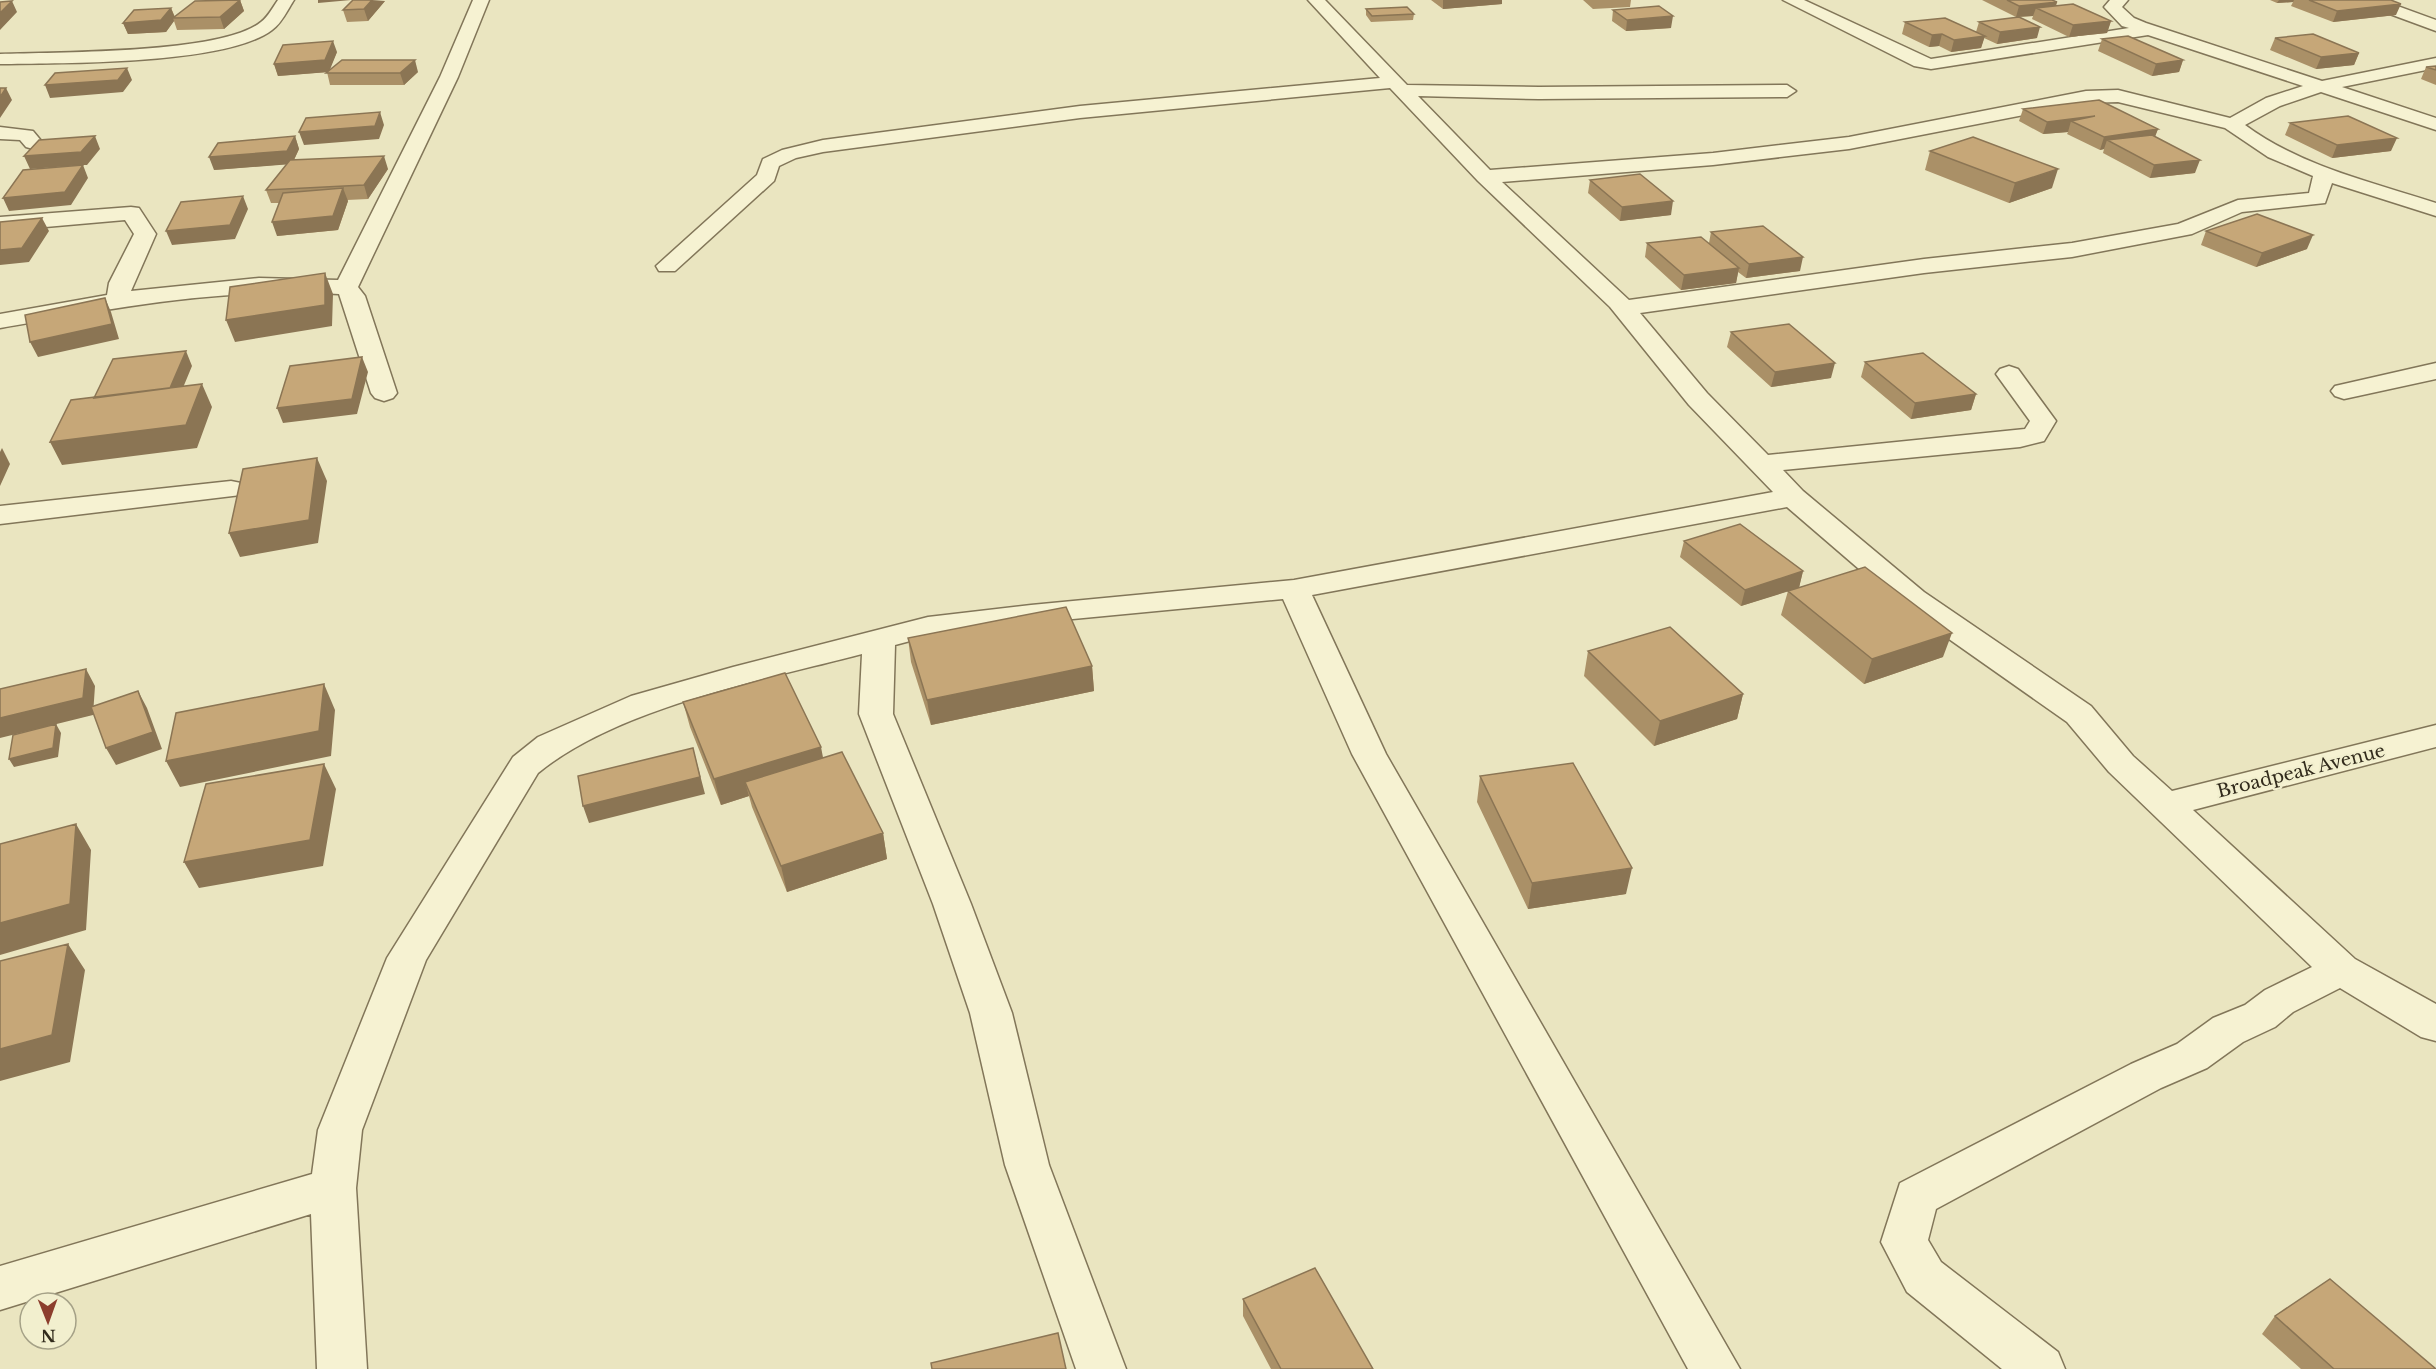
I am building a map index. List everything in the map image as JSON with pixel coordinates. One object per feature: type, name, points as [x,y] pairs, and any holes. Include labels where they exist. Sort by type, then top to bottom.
[{"type":"street","points":[[0,58],[183,49],[219,45],[245,38],[267,26],[286,0]]},
{"type":"street","points":[[346,287],[449,77],[480,0]]},
{"type":"street","points":[[1316,0],[1485,177],[1622,308],[1698,399],[1793,497],[1913,599],[2079,714],[2121,764],[2341,970],[2402,1003],[2436,1025]]},
{"type":"street","points":[[1791,0],[1920,62],[1931,64],[2150,30]]},
{"type":"street","points":[[2120,0],[2112,7],[2128,22],[2213,54],[2322,86],[2436,124]]},
{"type":"street","points":[[2366,0],[2436,26]]},
{"type":"street","points":[[2232,124],[2273,102],[2322,86],[2436,63]]},
{"type":"street","points":[[667,266],[767,177],[770,163],[789,154],[823,146],[1080,112],[1396,86],[1539,93],[1787,91]]},
{"type":"street","points":[[1485,177],[1713,159],[1849,143],[2086,97],[2118,96],[2232,124],[2249,139],[2324,173],[2436,210]]},
{"type":"street","points":[[0,133],[26,135],[33,143]]},
{"type":"street","points":[[1622,308],[1824,282],[1924,266],[2072,250],[2155,235],[2184,229],[2238,206],[2318,199],[2324,173]]},
{"type":"street","points":[[0,224],[131,213],[145,234],[121,283],[118,300]]},
{"type":"street","points":[[0,321],[118,300],[227,287],[321,284],[346,287],[353,296],[384,393]]},
{"type":"street","points":[[2344,391],[2436,371]]},
{"type":"street","points":[[1761,464],[2020,439],[2036,435],[2043,422],[2009,374]]},
{"type":"street","points":[[0,515],[231,489]]},
{"type":"street","points":[[342,1369],[333,1188],[339,1130],[407,958],[525,765],[550,746],[643,704],[745,674],[928,627],[1031,614],[1294,589],[1512,551],[1793,497]]},
{"type":"street","points":[[1294,589],[1369,754],[1715,1369]]},
{"type":"street","points":[[879,641],[876,714],[952,904],[991,1013],[1027,1166],[1101,1369]]},
{"type":"street","name":"Broadpeak Avenue","points":[[2165,805],[2436,736]]},
{"type":"street","points":[[2040,1369],[1924,1277],[1904,1242],[1916,1197],[2146,1076],[2192,1056],[2228,1030],[2260,1016],[2305,987],[2341,970]]},
{"type":"street","points":[[0,1288],[333,1188]]},
{"type":"building","points":[[240,0],[220,17],[173,18],[195,1]]},
{"type":"building","points":[[353,0],[372,0],[364,9],[343,10]]},
{"type":"building","points":[[2007,0],[2052,0],[2057,2],[2019,6]]},
{"type":"building","points":[[2309,0],[2391,0],[2401,4],[2337,11]]},
{"type":"building","points":[[12,1],[0,13],[0,2]]},
{"type":"building","points":[[2073,4],[2111,21],[2073,25],[2036,8]]},
{"type":"building","points":[[1659,6],[1673,16],[1627,20],[1613,10]]},
{"type":"building","points":[[1407,7],[1414,14],[1372,16],[1366,9]]},
{"type":"building","points":[[171,8],[161,20],[123,23],[134,10]]},
{"type":"building","points":[[2019,17],[2040,27],[2000,32],[1979,22]]},
{"type":"building","points":[[1945,18],[1985,36],[1954,40],[1942,34],[1932,35],[1905,22]]},
{"type":"building","points":[[2313,34],[2359,53],[2321,57],[2275,38]]},
{"type":"building","points":[[2128,36],[2183,60],[2156,64],[2102,39]]},
{"type":"building","points":[[333,41],[325,60],[274,64],[283,45]]},
{"type":"building","points":[[342,60],[415,60],[400,73],[326,73]]},
{"type":"building","points":[[127,68],[118,80],[45,85],[55,73]]},
{"type":"building","points":[[0,88],[6,88],[0,97]]},
{"type":"building","points":[[2099,100],[2158,129],[2104,137],[2071,121],[2095,116],[2047,122],[2023,109]]},
{"type":"building","points":[[380,112],[375,126],[299,132],[306,118]]},
{"type":"building","points":[[2348,116],[2397,138],[2337,145],[2290,123]]},
{"type":"building","points":[[2152,135],[2200,160],[2154,165],[2107,140]]},
{"type":"building","points":[[95,136],[81,152],[24,156],[39,140]]},
{"type":"building","points":[[295,136],[287,151],[209,157],[218,143]]},
{"type":"building","points":[[1973,137],[2058,169],[2015,183],[1930,151]]},
{"type":"building","points":[[384,156],[364,185],[266,190],[290,160]]},
{"type":"building","points":[[83,165],[65,192],[3,198],[23,170]]},
{"type":"building","points":[[1640,174],[1673,201],[1622,207],[1590,180]]},
{"type":"building","points":[[343,188],[333,216],[272,222],[283,193]]},
{"type":"building","points":[[243,196],[230,225],[166,231],[181,202]]},
{"type":"building","points":[[2257,214],[2313,235],[2262,253],[2206,231]]},
{"type":"building","points":[[42,218],[22,248],[0,250],[0,222]]},
{"type":"building","points":[[1763,226],[1803,257],[1749,264],[1711,232]]},
{"type":"building","points":[[1701,237],[1739,268],[1684,275],[1647,243]]},
{"type":"building","points":[[325,273],[325,305],[226,320],[230,287]]},
{"type":"building","points":[[105,298],[112,324],[30,342],[25,315]]},
{"type":"building","points":[[1789,324],[1835,363],[1775,372],[1731,332]]},
{"type":"building","points":[[186,351],[170,388],[94,398],[113,359]]},
{"type":"building","points":[[1923,353],[1976,394],[1915,403],[1865,362]]},
{"type":"building","points":[[362,357],[352,399],[277,408],[290,366]]},
{"type":"building","points":[[202,384],[186,425],[50,442],[71,400]]},
{"type":"building","points":[[317,458],[309,520],[229,533],[243,469]]},
{"type":"building","points":[[1740,524],[1803,571],[1745,590],[1684,541]]},
{"type":"building","points":[[1865,567],[1952,633],[1872,659],[1788,591]]},
{"type":"building","points":[[1066,607],[1092,666],[927,700],[908,638]]},
{"type":"building","points":[[1670,627],[1743,694],[1660,721],[1588,651]]},
{"type":"building","points":[[86,669],[83,698],[0,718],[0,689]]},
{"type":"building","points":[[785,673],[821,747],[714,779],[683,702]]},
{"type":"building","points":[[324,684],[319,731],[166,761],[176,713]]},
{"type":"building","points":[[138,691],[153,732],[106,748],[91,707]]},
{"type":"building","points":[[56,724],[53,748],[9,759],[13,735]]},
{"type":"building","points":[[693,748],[700,777],[583,806],[578,776]]},
{"type":"building","points":[[842,752],[883,833],[781,866],[745,782]]},
{"type":"building","points":[[1573,763],[1632,868],[1532,883],[1480,776]]},
{"type":"building","points":[[324,764],[310,840],[184,862],[206,784]]},
{"type":"building","points":[[76,824],[70,904],[0,923],[0,844]]},
{"type":"building","points":[[68,944],[52,1035],[0,1049],[0,961]]},
{"type":"building","points":[[1315,1268],[1373,1369],[1281,1369],[1243,1299]]},
{"type":"building","points":[[2330,1279],[2436,1369],[2334,1369],[2275,1316]]},
{"type":"building","points":[[1058,1333],[1066,1369],[932,1369],[931,1363]]}]
